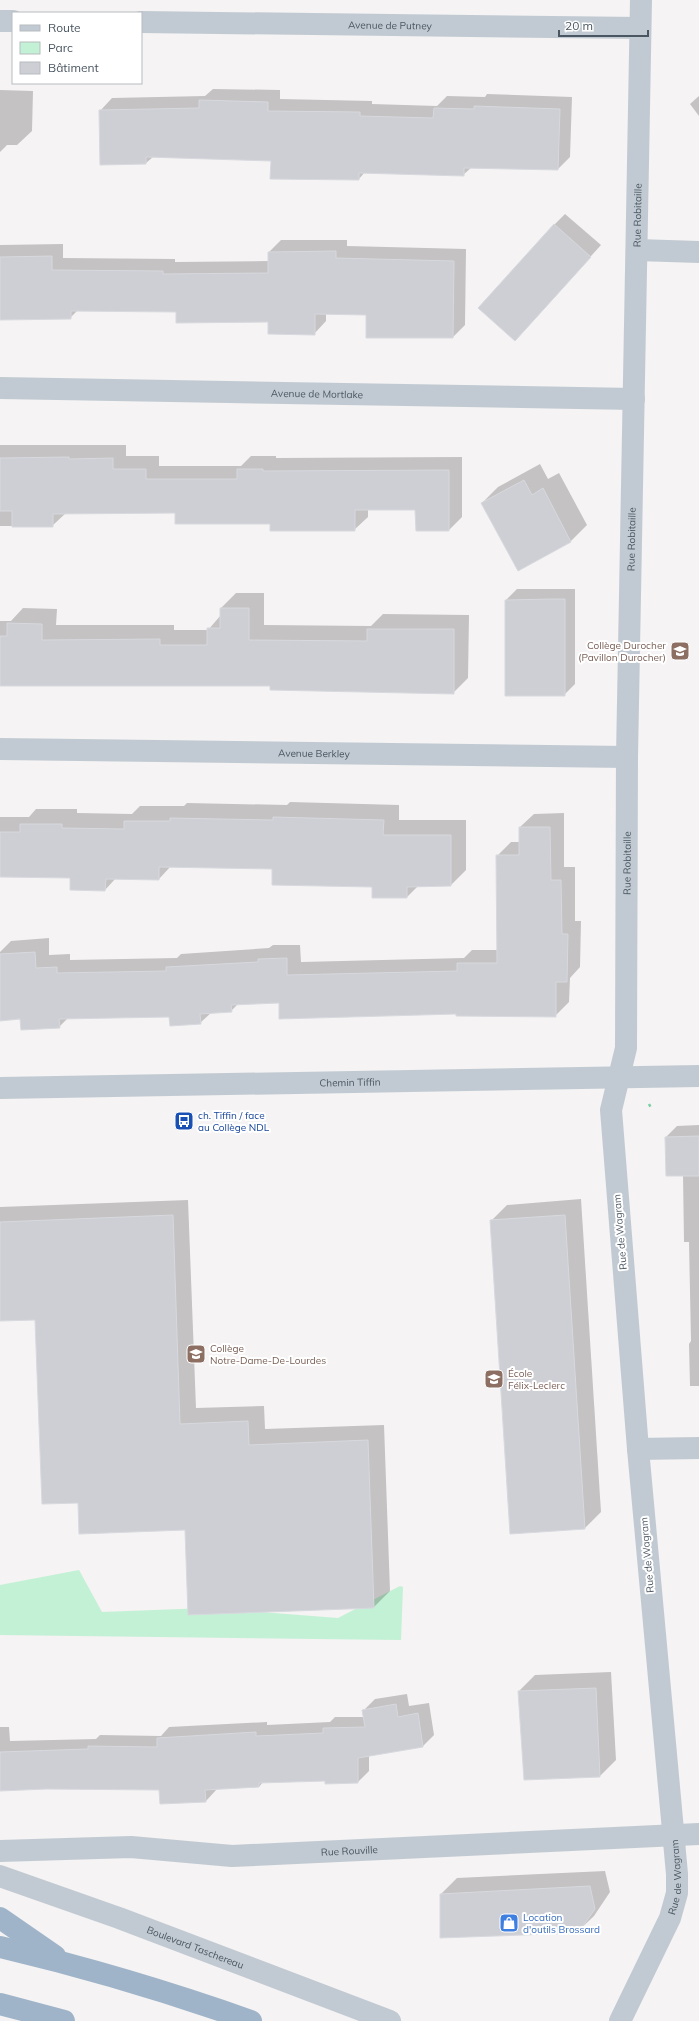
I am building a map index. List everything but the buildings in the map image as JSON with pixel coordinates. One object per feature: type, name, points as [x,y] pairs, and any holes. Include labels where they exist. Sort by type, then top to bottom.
[{"type":"highway","points":[[0,1918],[68,1964]]},
{"type":"highway","points":[[0,1947],[68,1964],[201,2003],[251,2021]]},
{"type":"highway","points":[[0,2004],[64,2021]]},
{"type":"street","name":"Rue Robitaille","points":[[620,1077],[626,1048],[627,757],[641,0]]},
{"type":"street","points":[[0,21],[12,21]]},
{"type":"street","name":"Avenue de Putney","points":[[142,22],[640,28]]},
{"type":"street","points":[[636,250],[699,252]]},
{"type":"street","name":"Avenue de Mortlake","points":[[0,388],[634,399]]},
{"type":"street","name":"Avenue Berkley","points":[[0,749],[627,757]]},
{"type":"street","name":"Chemin Tiffin","points":[[0,1088],[699,1076]]},
{"type":"street","name":"Rue de Wagram","points":[[620,1077],[611,1110],[638,1449],[677,1874],[674,1906],[664,1933],[620,2021]]},
{"type":"street","points":[[638,1449],[699,1448]]},
{"type":"street","name":"Rue Rouville","points":[[0,1851],[131,1847],[232,1856],[699,1834]]},
{"type":"street","name":"Boulevard Taschereau","points":[[0,1876],[141,1926],[390,2021]]},
{"type":"green space","points":[[79,1570],[102,1612],[207,1608],[338,1618],[400,1586],[403,1587],[401,1640],[0,1635],[0,1585]]},
{"type":"place","name":"Collège Durocher (Pavillon Durocher)","points":[[680,651]]},
{"type":"place","name":"ch. Tiffin / face au Collège NDL","points":[[184,1121]]},
{"type":"place","name":"Collège Notre-Dame-De-Lourdes","points":[[196,1354]]},
{"type":"place","name":"École Félix-Leclerc","points":[[494,1379]]},
{"type":"place","name":"Location d'outils Brossard","points":[[509,1923]]}]
